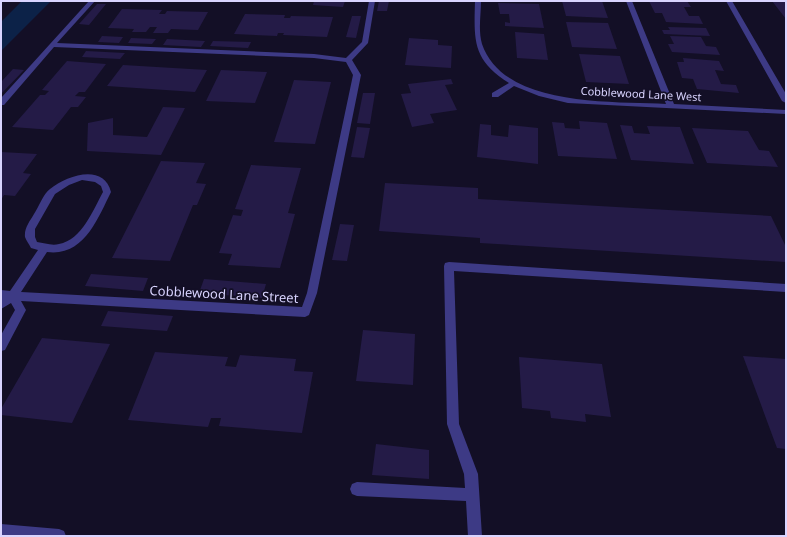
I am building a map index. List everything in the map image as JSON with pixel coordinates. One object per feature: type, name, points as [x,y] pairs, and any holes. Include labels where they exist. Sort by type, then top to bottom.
[{"type":"street","points":[[1,103],[92,1]]},
{"type":"street","points":[[52,45],[314,56],[348,60],[365,44],[372,1]]},
{"type":"street","name":"Cobblewood Lane West","points":[[478,1],[478,43],[487,60],[500,73],[527,89],[555,99],[568,101],[786,112]]},
{"type":"street","points":[[630,1],[671,106]]},
{"type":"street","points":[[729,1],[786,101]]},
{"type":"street","name":"Cobblewood Lane Street","points":[[6,296],[305,312],[312,293],[355,87],[357,75],[348,60]]},
{"type":"street","points":[[495,95],[513,82]]},
{"type":"street","points":[[82,177],[97,178],[105,184],[107,192],[83,235],[71,244],[60,248],[45,247],[34,245],[30,237],[30,229],[52,192],[66,183],[82,177]]},
{"type":"street","points":[[1,304],[45,247]]},
{"type":"street","points":[[475,536],[472,474],[454,424],[449,266],[786,288]]},
{"type":"street","points":[[1,346],[20,310],[6,296]]},
{"type":"street","points":[[357,489],[472,495]]},
{"type":"street","points":[[1,531],[59,536]]},
{"type":"water","points":[[22,1],[51,1],[1,51],[1,22]]},
{"type":"building","points":[[314,1],[345,1],[343,7],[313,5]]},
{"type":"building","points":[[379,1],[389,1],[387,11],[377,11]]},
{"type":"building","points":[[562,1],[602,1],[608,18],[566,16]]},
{"type":"building","points":[[649,1],[687,1],[691,7],[684,7],[689,16],[699,16],[703,24],[666,22],[662,13],[655,13]]},
{"type":"building","points":[[772,1],[786,1],[786,19]]},
{"type":"building","points":[[498,3],[539,4],[544,28],[505,26],[505,22],[510,23],[509,14],[500,14]]},
{"type":"building","points":[[97,4],[106,4],[89,25],[79,24]]},
{"type":"building","points":[[122,9],[162,10],[159,14],[165,14],[167,11],[208,12],[198,30],[171,29],[168,33],[153,33],[157,27],[150,27],[146,32],[132,32],[134,29],[108,28]]},
{"type":"building","points":[[245,14],[285,15],[284,18],[290,18],[291,16],[333,17],[327,37],[283,35],[284,33],[278,33],[277,36],[234,34]]},
{"type":"building","points":[[352,16],[361,16],[356,38],[346,37]]},
{"type":"building","points":[[566,22],[608,23],[617,49],[572,47]]},
{"type":"building","points":[[668,27],[706,28],[710,36],[664,34],[662,30],[670,30]]},
{"type":"building","points":[[515,32],[544,34],[548,60],[517,58]]},
{"type":"building","points":[[102,36],[123,37],[119,43],[98,42]]},
{"type":"building","points":[[670,36],[701,37],[706,46],[716,47],[720,55],[672,52],[668,44],[674,44]]},
{"type":"building","points":[[131,38],[156,39],[152,44],[128,43]]},
{"type":"building","points":[[409,38],[438,40],[438,45],[452,46],[451,68],[405,65]]},
{"type":"building","points":[[167,39],[205,41],[201,47],[163,45]]},
{"type":"building","points":[[213,41],[251,42],[248,48],[210,46]]},
{"type":"building","points":[[86,51],[125,53],[120,59],[82,57]]},
{"type":"building","points":[[579,54],[620,56],[629,84],[586,82]]},
{"type":"building","points":[[683,58],[719,61],[724,71],[715,70],[721,84],[736,85],[739,93],[697,89],[693,79],[682,78],[677,62],[684,62]]},
{"type":"building","points":[[67,61],[106,64],[85,92],[79,92],[75,96],[86,97],[78,107],[71,107],[53,130],[12,127],[40,95],[45,95],[49,91],[42,90]]},
{"type":"building","points":[[123,65],[207,70],[195,92],[107,86]]},
{"type":"building","points":[[13,69],[24,70],[1,94],[1,82]]},
{"type":"building","points":[[221,70],[267,72],[255,103],[206,101]]},
{"type":"building","points":[[451,79],[453,84],[445,85],[457,110],[430,114],[434,123],[412,127],[401,94],[411,93],[408,84]]},
{"type":"building","points":[[294,80],[331,82],[315,144],[274,142]]},
{"type":"building","points":[[363,93],[375,93],[370,124],[357,123]]},
{"type":"building","points":[[163,107],[185,108],[161,155],[87,151],[88,123],[113,118],[113,135],[147,137]]},
{"type":"building","points":[[579,121],[607,123],[617,159],[558,156],[552,122],[564,123],[565,128],[580,129]]},
{"type":"building","points":[[480,124],[491,125],[491,135],[508,137],[509,125],[538,128],[538,164],[477,157]]},
{"type":"building","points":[[620,125],[632,126],[634,133],[650,134],[647,126],[680,127],[694,164],[631,160]]},
{"type":"building","points":[[357,127],[370,128],[364,158],[351,157]]},
{"type":"building","points":[[692,128],[748,131],[759,150],[769,151],[778,167],[707,163]]},
{"type":"building","points":[[1,152],[37,154],[23,173],[31,174],[15,196],[4,195],[1,200]]},
{"type":"building","points":[[161,161],[205,163],[196,183],[206,184],[197,205],[193,205],[170,261],[112,258]]},
{"type":"building","points":[[251,165],[301,168],[288,213],[295,214],[280,268],[228,265],[232,254],[219,253],[233,215],[241,216],[243,210],[235,209]]},
{"type":"building","points":[[385,183],[478,188],[478,199],[771,216],[786,247],[786,262],[480,243],[480,238],[379,231]]},
{"type":"building","points":[[340,224],[354,225],[347,261],[332,260]]},
{"type":"building","points":[[91,274],[148,278],[143,291],[85,286]]},
{"type":"building","points":[[204,279],[266,284],[262,298],[199,293]]},
{"type":"building","points":[[108,311],[173,316],[167,331],[101,326]]},
{"type":"building","points":[[363,330],[415,334],[413,385],[356,381]]},
{"type":"building","points":[[42,338],[110,344],[72,423],[1,415],[1,409]]},
{"type":"building","points":[[155,352],[228,357],[225,366],[236,367],[240,355],[296,359],[294,371],[313,372],[302,433],[219,426],[221,418],[211,418],[208,427],[128,420]]},
{"type":"building","points":[[743,356],[786,359],[786,449],[777,448]]},
{"type":"building","points":[[519,357],[602,364],[611,417],[585,414],[586,422],[551,418],[550,411],[522,408]]},
{"type":"building","points":[[376,444],[429,450],[429,479],[372,475]]}]
